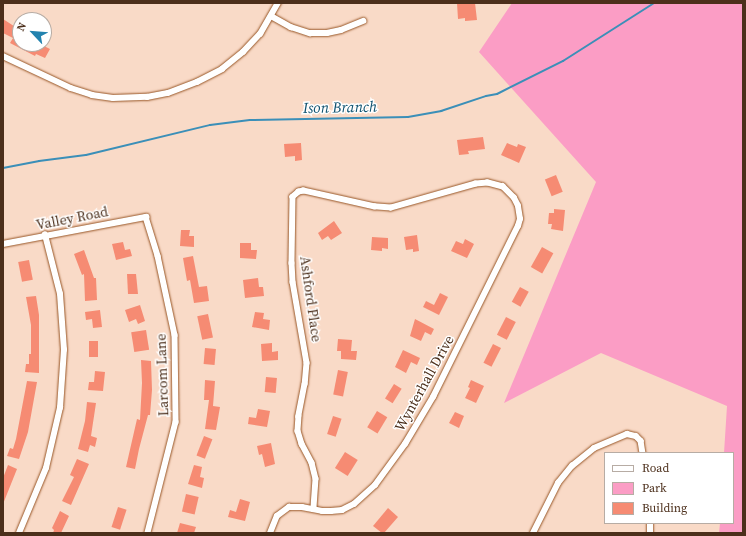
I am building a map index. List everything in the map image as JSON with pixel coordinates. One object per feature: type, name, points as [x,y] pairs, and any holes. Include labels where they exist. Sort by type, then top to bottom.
[{"type":"street","points":[[3,56],[71,88],[92,95],[113,98],[147,97],[168,92],[197,82],[222,69],[260,34],[278,3]]},
{"type":"street","points":[[271,16],[292,27],[310,33],[327,33],[341,30],[363,21]]},
{"type":"street","name":"Ashford Place","points":[[314,509],[316,479],[312,463],[302,444],[298,431],[307,363],[296,302],[292,263],[292,202],[295,194],[304,191],[375,207],[391,208],[476,184],[488,183],[503,187],[514,198],[518,206],[520,219],[514,235],[480,303]]},
{"type":"street","name":"Valley Road","points":[[3,244],[146,217]]},
{"type":"street","name":"Larcom Lane","points":[[146,217],[158,256],[174,335],[176,422],[148,533]]},
{"type":"street","points":[[19,533],[46,468],[60,408],[64,350],[60,294],[45,235]]},
{"type":"street","name":"Wynterhall Drive","points":[[270,533],[274,520],[284,509],[294,506],[331,511],[342,510],[354,504],[364,496],[384,472],[421,418],[480,303]]},
{"type":"street","points":[[533,533],[558,483],[572,466],[594,448],[628,434],[636,436],[641,441],[643,452]]},
{"type":"green space","points":[[512,3],[743,3],[743,533],[719,533],[720,524],[734,524],[734,452],[724,452],[727,406],[601,353],[504,403],[596,182],[479,52]]},
{"type":"building","points":[[457,3],[475,3],[477,20],[465,21],[465,18],[458,19]]},
{"type":"building","points":[[3,19],[12,25],[12,38],[3,33]]},
{"type":"building","points":[[27,52],[48,52],[45,58],[36,54],[35,56]]},
{"type":"building","points":[[483,137],[485,149],[468,151],[469,154],[459,155],[457,140]]},
{"type":"building","points":[[301,143],[302,160],[295,161],[295,156],[285,157],[284,144]]},
{"type":"building","points":[[507,143],[517,147],[518,144],[526,147],[519,163],[501,155]]},
{"type":"building","points":[[556,175],[563,192],[552,196],[545,179]]},
{"type":"building","points":[[554,209],[565,210],[563,231],[551,229],[552,224],[548,224],[549,213],[554,213]]},
{"type":"building","points":[[334,221],[342,233],[331,240],[328,236],[322,240],[318,233]]},
{"type":"building","points":[[181,230],[190,230],[189,236],[194,236],[194,247],[180,246]]},
{"type":"building","points":[[417,235],[419,251],[413,252],[413,249],[406,250],[404,237]]},
{"type":"building","points":[[372,237],[388,238],[388,249],[382,248],[382,251],[371,250]]},
{"type":"building","points":[[465,239],[474,244],[467,258],[451,251],[456,241],[463,244]]},
{"type":"building","points":[[123,242],[125,250],[130,249],[132,256],[116,260],[112,244]]},
{"type":"building","points":[[240,243],[251,243],[251,250],[257,250],[256,259],[240,258]]},
{"type":"building","points":[[542,247],[553,253],[542,273],[531,267]]},
{"type":"building","points":[[84,250],[94,278],[96,278],[97,300],[85,301],[84,274],[82,275],[74,254]]},
{"type":"building","points":[[193,256],[199,287],[207,286],[209,301],[194,303],[190,280],[187,281],[183,258]]},
{"type":"building","points":[[29,260],[33,280],[22,282],[18,262]]},
{"type":"building","points":[[127,274],[136,274],[138,294],[128,294]]},
{"type":"building","points":[[258,278],[259,287],[263,287],[264,296],[245,298],[243,280]]},
{"type":"building","points":[[520,287],[529,292],[521,307],[512,302]]},
{"type":"building","points":[[440,293],[448,297],[439,315],[423,307],[426,301],[434,305]]},
{"type":"building","points":[[36,296],[39,315],[39,373],[25,372],[26,364],[29,364],[29,354],[31,354],[31,325],[26,297]]},
{"type":"building","points":[[140,305],[145,321],[138,324],[136,319],[129,322],[125,310]]},
{"type":"building","points":[[100,310],[102,327],[93,328],[92,319],[86,320],[85,312]]},
{"type":"building","points":[[255,312],[264,313],[263,319],[270,320],[269,330],[252,327]]},
{"type":"building","points":[[208,314],[213,337],[202,340],[197,316]]},
{"type":"building","points":[[506,317],[516,322],[507,340],[497,335]]},
{"type":"building","points":[[415,319],[434,329],[431,335],[425,332],[421,341],[410,336]]},
{"type":"building","points":[[146,330],[149,350],[134,352],[131,332]]},
{"type":"building","points":[[338,339],[352,340],[351,351],[357,351],[356,360],[341,359],[341,351],[337,351]]},
{"type":"building","points":[[89,341],[98,341],[98,357],[89,357]]},
{"type":"building","points":[[272,343],[272,352],[278,351],[278,360],[262,361],[261,344]]},
{"type":"building","points":[[493,344],[501,348],[491,367],[483,363]]},
{"type":"building","points":[[205,348],[216,349],[215,365],[204,364]]},
{"type":"building","points":[[403,350],[420,358],[417,365],[411,362],[406,373],[395,367]]},
{"type":"building","points":[[141,360],[151,361],[152,390],[150,415],[148,415],[135,469],[126,467],[137,419],[140,420],[142,383]]},
{"type":"building","points":[[338,370],[348,372],[343,396],[333,395]]},
{"type":"building","points":[[95,371],[105,372],[103,391],[88,390],[89,382],[94,382]]},
{"type":"building","points":[[266,377],[277,378],[276,393],[265,392]]},
{"type":"building","points":[[205,380],[215,381],[213,406],[220,407],[216,430],[205,429],[209,400],[204,400]]},
{"type":"building","points":[[471,380],[484,386],[476,403],[465,398],[470,388],[468,387]]},
{"type":"building","points":[[27,381],[37,382],[28,432],[19,459],[7,456],[10,448],[13,449],[16,439]]},
{"type":"building","points":[[394,384],[402,389],[393,403],[385,398]]},
{"type":"building","points":[[87,402],[96,403],[91,436],[97,438],[95,447],[90,445],[88,452],[78,449],[85,421]]},
{"type":"building","points":[[258,409],[270,411],[267,427],[248,424],[249,417],[256,418]]},
{"type":"building","points":[[377,411],[387,417],[378,433],[367,427]]},
{"type":"building","points":[[455,412],[464,416],[459,428],[449,423]]},
{"type":"building","points":[[333,416],[342,419],[336,437],[327,434]]},
{"type":"building","points":[[204,436],[212,439],[205,459],[196,456]]},
{"type":"building","points":[[271,443],[275,464],[265,467],[262,454],[259,455],[257,446]]},
{"type":"building","points":[[345,452],[358,460],[348,476],[335,468]]},
{"type":"building","points":[[77,459],[89,464],[71,505],[62,501],[74,477],[70,475]]},
{"type":"building","points":[[8,465],[17,469],[3,504],[3,478]]},
{"type":"building","points":[[194,465],[202,467],[200,477],[204,478],[202,488],[188,484]]},
{"type":"building","points":[[186,494],[199,497],[195,514],[182,512]]},
{"type":"building","points":[[240,499],[250,502],[245,521],[228,517],[230,510],[236,512]]},
{"type":"building","points":[[118,507],[127,510],[120,530],[112,527]]},
{"type":"building","points":[[388,508],[398,517],[384,533],[382,533],[373,526]]},
{"type":"building","points":[[60,511],[69,516],[61,533],[53,533],[54,530],[52,528]]},
{"type":"building","points":[[180,523],[196,527],[194,533],[177,533]]},
{"type":"waterway","name":"Ison Branch","points":[[3,168],[39,161],[86,155],[210,125],[250,120],[408,117],[441,111],[486,96],[497,94],[563,61],[654,3]]}]
